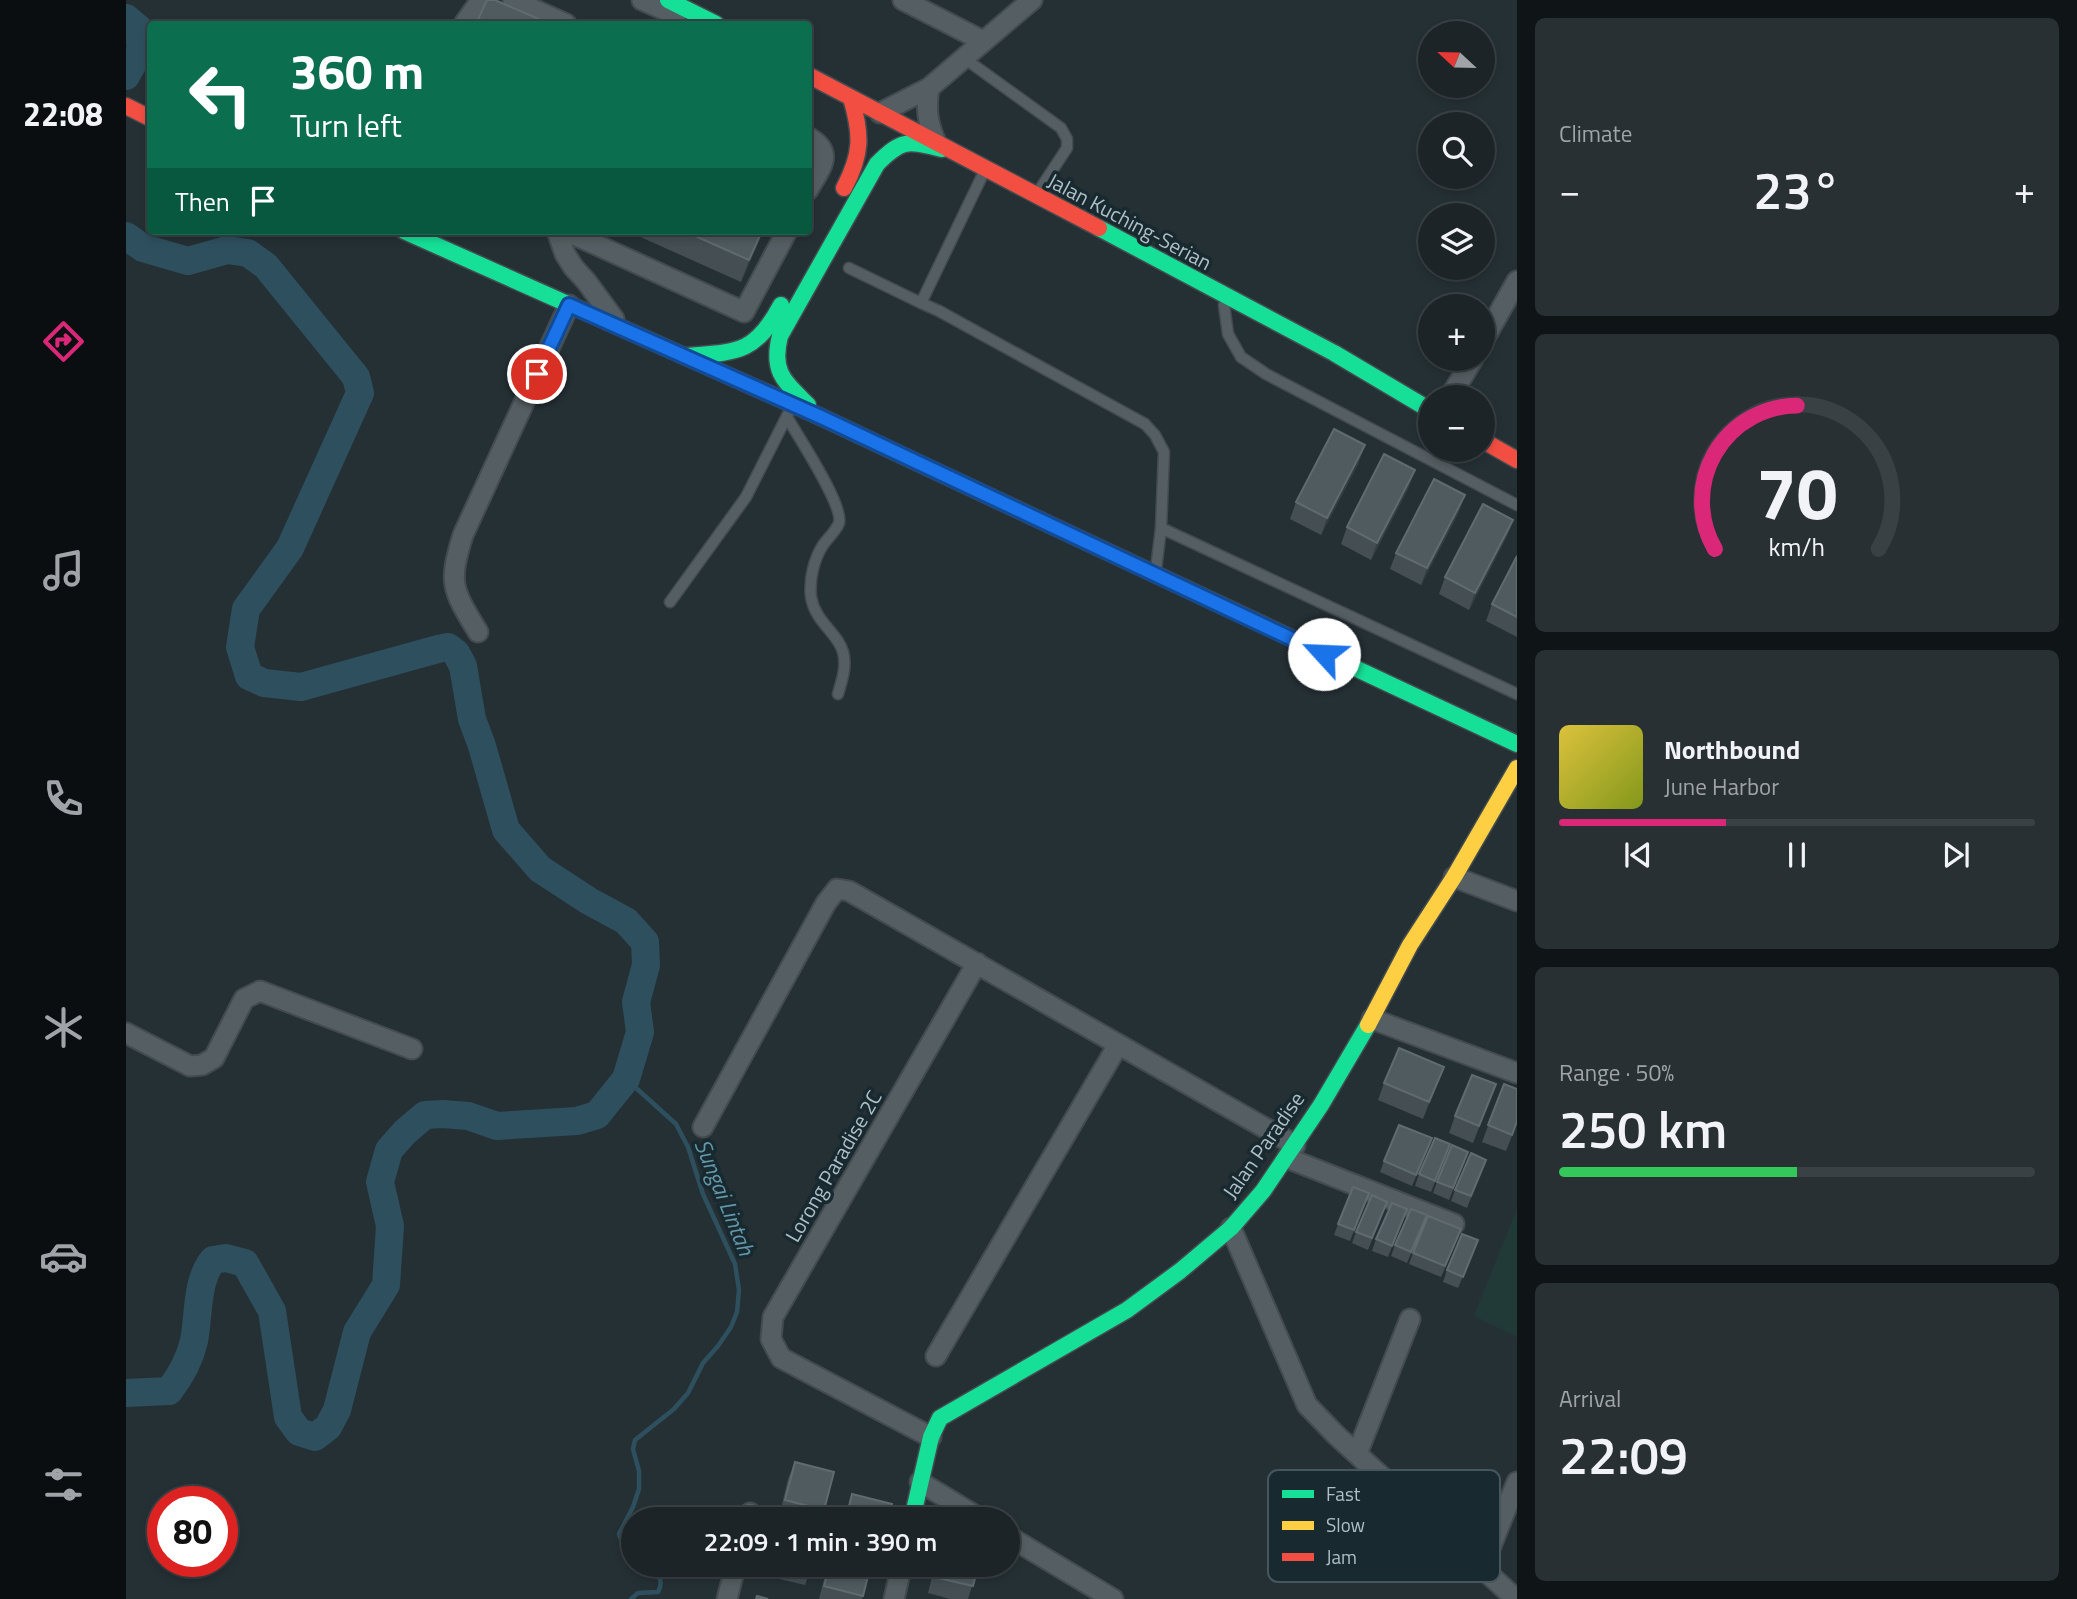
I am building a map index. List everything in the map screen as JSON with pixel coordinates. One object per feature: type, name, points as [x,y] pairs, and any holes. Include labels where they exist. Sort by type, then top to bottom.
[{"type":"main road","points":[[668,0],[710,21]]},
{"type":"main road","name":"Jalan Kuching-Serian","points":[[812,77],[1334,353],[1418,403]]},
{"type":"main road","points":[[835,204],[861,149],[860,125],[851,98]]},
{"type":"main road","points":[[821,417],[783,381],[775,366],[775,350],[779,336],[877,164],[894,146],[911,142],[956,152]]},
{"type":"main road","points":[[413,235],[686,356],[790,411],[821,417],[1517,744]]},
{"type":"main road","points":[[686,356],[731,351],[750,345],[769,323],[802,264]]},
{"type":"main road","points":[[1495,447],[1517,460]]},
{"type":"main road","name":"Jalan Paradise","points":[[915,1507],[930,1437],[940,1418],[1127,1310],[1180,1271],[1231,1228],[1263,1191],[1291,1151],[1372,1018],[1410,946],[1454,877],[1517,768]]},
{"type":"street","points":[[466,21],[481,0]]},
{"type":"street","points":[[513,0],[559,21]]},
{"type":"street","points":[[642,0],[689,21]]},
{"type":"street","points":[[903,0],[982,40]]},
{"type":"street","points":[[880,113],[929,88],[1030,1]]},
{"type":"street","points":[[929,88],[926,105],[935,140]]},
{"type":"street","points":[[812,140],[824,152],[823,163],[812,183]]},
{"type":"street","points":[[558,235],[574,268],[621,328]]},
{"type":"street","points":[[575,235],[769,323]]},
{"type":"street","points":[[744,312],[785,235]]},
{"type":"street","points":[[1495,320],[1517,281]]},
{"type":"street","points":[[478,632],[456,594],[453,566],[463,535],[569,305]]},
{"type":"street","points":[[1454,877],[1517,901]]},
{"type":"street","points":[[703,1127],[826,903],[837,889],[849,891],[1118,1045],[1291,1151],[1454,1224]]},
{"type":"street","name":"Lorong Paradise 2C","points":[[930,1437],[781,1358],[771,1339],[773,1317],[977,964]]},
{"type":"street","points":[[126,1033],[190,1066],[202,1065],[214,1058],[244,999],[260,991],[412,1049]]},
{"type":"street","points":[[1372,1018],[1517,1073]]},
{"type":"street","points":[[936,1356],[1118,1045]]},
{"type":"street","points":[[1231,1228],[1307,1405],[1336,1436],[1375,1470]]},
{"type":"street","points":[[1357,1454],[1410,1320]]},
{"type":"street","points":[[920,1482],[961,1507]]},
{"type":"street","points":[[1500,1524],[1517,1482]]},
{"type":"street","points":[[1020,1545],[1085,1591],[1112,1599]]},
{"type":"street","points":[[727,1599],[733,1577]]},
{"type":"street","points":[[894,1599],[899,1577]]},
{"type":"street","points":[[1497,1582],[1516,1599]]},
{"type":"lane","points":[[964,58],[1060,128],[1067,139],[1067,148],[1036,195]]},
{"type":"lane","points":[[921,303],[986,168]]},
{"type":"lane","points":[[849,268],[939,311],[1145,424],[1164,452],[1156,575]]},
{"type":"lane","points":[[1223,294],[1228,334],[1241,357],[1266,374],[1517,505]]},
{"type":"lane","points":[[670,602],[746,497],[790,411]]},
{"type":"lane","points":[[790,411],[839,514],[838,524],[814,563],[811,594],[813,607],[843,650],[845,671],[838,694]]},
{"type":"lane","points":[[1161,528],[1517,694]]},
{"type":"green space","points":[[1517,1209],[1517,1337],[1474,1316]]},
{"type":"building","points":[[487,0],[495,0],[543,21],[477,21]]},
{"type":"building","points":[[693,235],[760,235],[749,260]]},
{"type":"building","points":[[1334,429],[1365,445],[1327,518],[1296,502]]},
{"type":"building","points":[[1384,454],[1415,470],[1377,543],[1347,527]]},
{"type":"building","points":[[1434,479],[1465,495],[1427,568],[1396,553]]},
{"type":"building","points":[[1483,504],[1513,520],[1475,593],[1445,577]]},
{"type":"building","points":[[1517,556],[1517,617],[1492,604]]},
{"type":"building","points":[[1399,1048],[1444,1067],[1429,1102],[1384,1083]]},
{"type":"building","points":[[1472,1075],[1496,1084],[1479,1126],[1455,1116]]},
{"type":"building","points":[[1504,1084],[1517,1089],[1517,1121],[1512,1135],[1488,1125]]},
{"type":"building","points":[[1399,1125],[1432,1138],[1416,1175],[1384,1161]]},
{"type":"building","points":[[1435,1138],[1450,1144],[1435,1181],[1419,1174]]},
{"type":"building","points":[[1452,1145],[1468,1152],[1453,1188],[1437,1182]]},
{"type":"building","points":[[1471,1153],[1486,1160],[1471,1196],[1455,1190]]},
{"type":"building","points":[[1353,1187],[1369,1193],[1354,1230],[1338,1224]]},
{"type":"building","points":[[1372,1195],[1387,1202],[1372,1238],[1356,1232]]},
{"type":"building","points":[[1392,1203],[1407,1209],[1392,1246],[1376,1239]]},
{"type":"building","points":[[1411,1209],[1427,1215],[1411,1252],[1395,1245]]},
{"type":"building","points":[[1428,1216],[1461,1229],[1445,1266],[1413,1253]]},
{"type":"building","points":[[1462,1234],[1478,1240],[1463,1277],[1447,1270]]},
{"type":"building","points":[[795,1462],[834,1472],[825,1507],[812,1507],[785,1500]]},
{"type":"building","points":[[852,1494],[892,1504],[891,1507],[849,1507]]},
{"type":"building","points":[[826,1577],[868,1577],[863,1596],[824,1586]]},
{"type":"building","points":[[934,1577],[975,1577],[973,1586]]},
{"type":"waterway","points":[[126,18],[138,28],[141,49],[126,76]]},
{"type":"waterway","points":[[126,236],[143,248],[188,261],[227,250],[248,253],[266,266],[356,377],[360,393],[290,548],[246,609],[240,647],[249,676],[264,683],[301,687],[448,647],[456,653],[463,666],[472,719],[506,830],[540,869],[626,921],[645,942],[646,965],[636,1002],[640,1032],[626,1079],[597,1115],[577,1121],[497,1126],[468,1116],[425,1115],[389,1150],[380,1182],[390,1226],[386,1285],[357,1332],[337,1410],[328,1427],[315,1437],[299,1432],[288,1417],[272,1311],[245,1263],[226,1258],[213,1260],[208,1268],[199,1299],[192,1347],[173,1386],[169,1391],[126,1393]]},
{"type":"waterway","name":"Sungai Lintah","points":[[626,1079],[676,1124],[688,1147],[703,1194],[735,1264],[739,1290],[737,1312],[731,1327],[703,1363],[688,1393],[674,1409],[635,1440],[633,1449],[639,1471],[639,1489],[633,1507]]},
{"type":"waterway","name":"Sungai Lintah","points":[[621,1530],[621,1540]]},
{"type":"waterway","name":"Sungai Lintah","points":[[631,1599],[638,1593],[658,1592],[661,1584],[658,1577]]},
{"type":"traffic: fast","points":[[668,0],[710,21]]},
{"type":"traffic: fast","points":[[808,405],[782,375],[777,359],[780,336],[877,164],[893,150],[906,144],[942,149]]},
{"type":"traffic: fast","points":[[1099,228],[1334,353],[1418,403]]},
{"type":"traffic: fast","points":[[413,235],[929,468]]},
{"type":"traffic: fast","points":[[686,356],[732,351],[753,342],[772,321],[781,305]]},
{"type":"traffic: fast","points":[[1340,661],[1517,744]]},
{"type":"traffic: fast","points":[[915,1507],[931,1437],[940,1418],[1127,1310],[1180,1271],[1231,1228],[1263,1191],[1321,1105],[1368,1025]]},
{"type":"traffic: slow","points":[[929,468],[1340,661]]},
{"type":"traffic: slow","points":[[1368,1025],[1410,945],[1454,877],[1517,768]]},
{"type":"traffic: jam","points":[[812,77],[1099,228]]},
{"type":"traffic: jam","points":[[844,188],[854,165],[858,144],[857,123],[851,98]]},
{"type":"traffic: jam","points":[[126,106],[147,116]]},
{"type":"traffic: jam","points":[[1495,447],[1517,460]]},
{"type":"route","points":[[537,374],[569,305],[821,417],[1324,654]]}]
